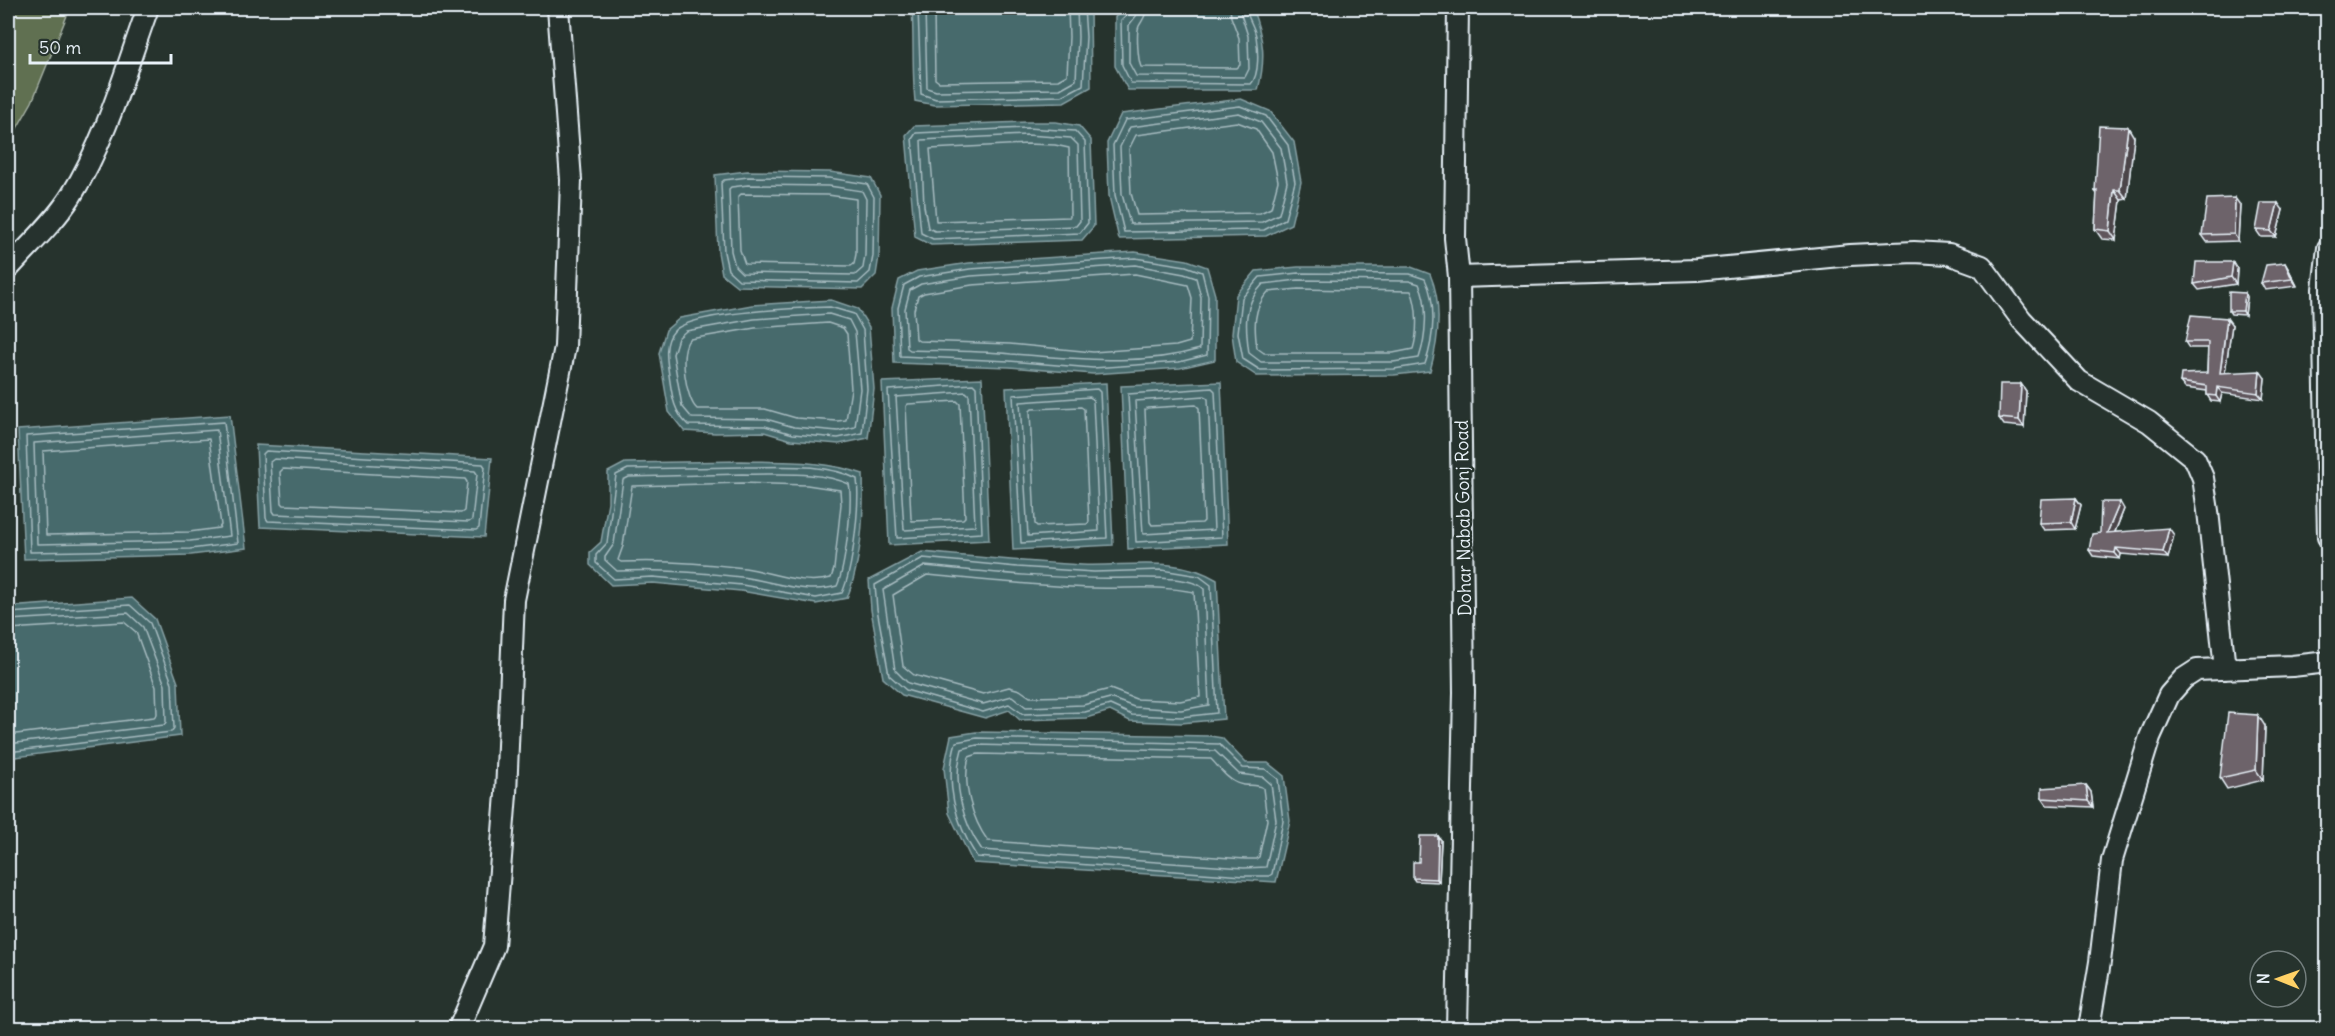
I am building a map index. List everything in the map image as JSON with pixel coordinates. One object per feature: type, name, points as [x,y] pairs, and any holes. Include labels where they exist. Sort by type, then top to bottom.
[{"type":"street","points":[[8,269],[70,197],[97,148],[148,8]]},
{"type":"street","points":[[459,1029],[494,946],[506,794],[514,600],[565,347],[571,180],[558,8]]},
{"type":"street","name":"Dohar Nabab Gonj Road","points":[[1457,1029],[1464,692],[1459,277],[1455,238],[1458,8]]},
{"type":"street","points":[[2328,248],[2323,300],[2328,537]]},
{"type":"street","points":[[1459,277],[1697,270],[1850,255],[1914,252],[1948,254],[1982,266],[2021,319],[2079,381],[2149,422],[2195,459],[2203,478],[2208,511],[2225,669]]},
{"type":"street","points":[[2089,1029],[2112,860],[2150,737],[2169,695],[2183,679],[2197,670],[2328,662]]},
{"type":"green space","points":[[8,8],[70,8],[32,102],[8,144]]},
{"type":"water","points":[[912,8],[1090,8],[1091,87],[1064,102],[935,105],[915,101]]},
{"type":"water","points":[[1127,8],[1252,8],[1259,29],[1263,58],[1258,90],[1128,90],[1115,66],[1115,17]]},
{"type":"water","points":[[1241,99],[1270,111],[1294,142],[1301,182],[1291,224],[1266,236],[1119,239],[1109,196],[1107,143],[1121,114]]},
{"type":"water","points":[[1056,122],[1079,126],[1091,140],[1094,226],[1082,240],[931,245],[915,237],[906,135],[914,126]]},
{"type":"water","points":[[747,171],[830,172],[871,178],[880,195],[879,256],[876,275],[862,289],[737,286],[722,274],[718,252],[715,175]]},
{"type":"water","points":[[1135,252],[1187,260],[1207,267],[1215,295],[1215,360],[1180,368],[1093,374],[1009,367],[894,363],[892,308],[899,280],[917,271],[969,263]]},
{"type":"water","points":[[1298,267],[1411,267],[1430,274],[1437,298],[1438,322],[1436,347],[1430,371],[1394,375],[1257,376],[1236,362],[1232,334],[1236,295],[1256,271]]},
{"type":"water","points":[[831,300],[858,309],[869,327],[874,389],[868,438],[839,444],[791,440],[764,432],[684,431],[669,412],[659,353],[666,330],[680,318],[752,305]]},
{"type":"water","points":[[982,378],[989,540],[889,545],[882,382]]},
{"type":"water","points":[[1221,382],[1228,544],[1128,549],[1121,386]]},
{"type":"water","points":[[1106,383],[1113,545],[1013,550],[1006,388]]},
{"type":"water","points":[[230,415],[246,548],[191,555],[24,559],[18,430]]},
{"type":"water","points":[[256,445],[492,458],[484,537],[260,527]]},
{"type":"water","points":[[742,461],[818,464],[863,474],[859,553],[847,598],[816,604],[741,591],[653,583],[611,585],[590,565],[590,552],[601,542],[608,502],[608,472],[625,463]]},
{"type":"water","points":[[922,552],[1082,565],[1169,565],[1202,572],[1217,580],[1224,719],[1181,723],[1130,721],[1110,711],[1086,718],[1020,720],[1009,710],[985,718],[902,695],[883,678],[871,610],[869,580]]},
{"type":"water","points":[[132,598],[155,619],[178,683],[180,736],[8,758],[8,607]]},
{"type":"water","points":[[976,732],[1222,738],[1246,763],[1268,763],[1284,776],[1290,821],[1276,882],[973,863],[949,813],[944,768],[951,736]]},
{"type":"building","points":[[2099,126],[2128,127],[2120,190],[2114,190],[2110,231],[2095,229]]},
{"type":"building","points":[[2235,198],[2234,234],[2202,235],[2207,199]]},
{"type":"building","points":[[2261,203],[2278,203],[2271,231],[2256,230]]},
{"type":"building","points":[[2196,262],[2233,262],[2231,277],[2194,284]]},
{"type":"building","points":[[2285,263],[2292,279],[2261,283],[2266,265]]},
{"type":"building","points":[[2229,292],[2245,293],[2243,311],[2229,311]]},
{"type":"building","points":[[2191,315],[2227,318],[2220,373],[2260,371],[2258,393],[2217,387],[2216,396],[2207,395],[2207,386],[2180,382],[2181,374],[2207,373],[2208,342],[2185,342]]},
{"type":"building","points":[[2000,384],[2021,384],[2019,420],[1999,418]]},
{"type":"building","points":[[2076,498],[2071,522],[2039,523],[2041,499]]},
{"type":"building","points":[[2101,502],[2120,502],[2107,533],[2169,528],[2163,552],[2116,548],[2115,553],[2089,550],[2092,534],[2100,533]]},
{"type":"building","points":[[2228,713],[2258,715],[2256,770],[2220,778]]},
{"type":"building","points":[[2086,785],[2088,801],[2042,798],[2042,788]]},
{"type":"building","points":[[1420,836],[1438,836],[1437,879],[1413,878],[1413,862],[1419,862]]}]
